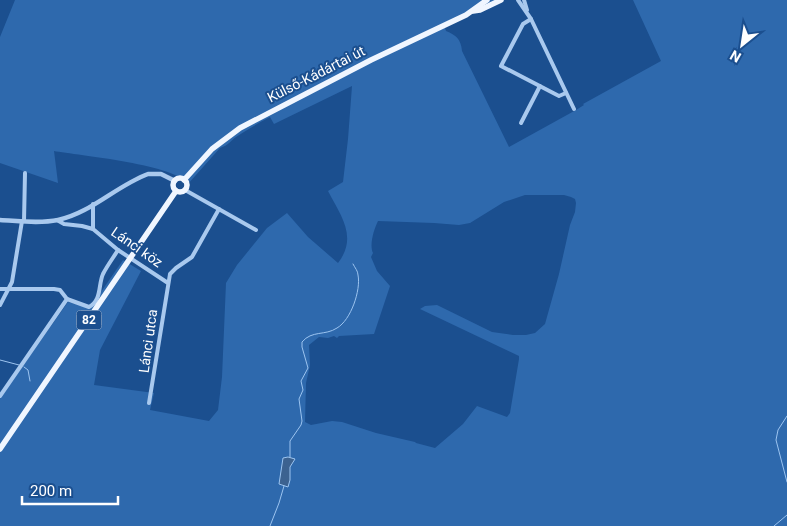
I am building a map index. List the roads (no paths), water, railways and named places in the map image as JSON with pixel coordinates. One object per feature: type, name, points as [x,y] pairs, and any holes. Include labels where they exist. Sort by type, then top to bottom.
[{"type":"main road","name":"Külső-Kádártai út","points":[[184,180],[212,149],[240,128],[371,60],[473,11],[487,0]]},
{"type":"main road","name":"Külső-Kádártai út","points":[[473,11],[480,10],[501,0]]},
{"type":"main road","points":[[179,178],[184,180],[187,185],[185,190],[181,192],[176,191],[173,185],[175,181],[179,178]]},
{"type":"main road","name":"82","points":[[0,449],[176,191]]},
{"type":"street","points":[[518,0],[530,17]]},
{"type":"street","points":[[524,0],[530,17],[574,109]]},
{"type":"street","points":[[530,17],[523,24],[501,66],[559,96],[566,93]]},
{"type":"street","points":[[521,123],[540,86]]},
{"type":"street","points":[[0,305],[9,289],[23,221],[26,172]]},
{"type":"street","points":[[0,220],[41,222],[57,220],[77,213],[123,186],[148,174],[161,174],[175,181]]},
{"type":"street","points":[[185,190],[256,230]]},
{"type":"street","points":[[57,220],[64,224],[93,229],[93,204]]},
{"type":"street","points":[[168,283],[172,270],[192,257],[219,209]]},
{"type":"street","name":"Lánci köz","points":[[93,229],[118,250],[168,283]]},
{"type":"street","points":[[0,289],[60,290],[68,299],[85,306],[92,305],[99,295],[104,273],[118,250]]},
{"type":"street","name":"Lánci utca","points":[[149,403],[168,283]]},
{"type":"street","points":[[0,396],[68,299]]},
{"type":"waterway","points":[[290,457],[290,441],[302,421],[299,399],[303,390],[301,381],[308,368],[302,342],[314,334],[328,332],[337,328],[351,312],[359,281],[353,264]]},
{"type":"waterway","points":[[0,360],[19,365]]},
{"type":"waterway","points":[[24,367],[28,370],[30,381]]},
{"type":"waterway","points":[[787,416],[778,430],[776,440],[787,482]]},
{"type":"waterway","points":[[270,526],[284,486]]},
{"type":"waterway","points":[[774,526],[787,515]]}]
